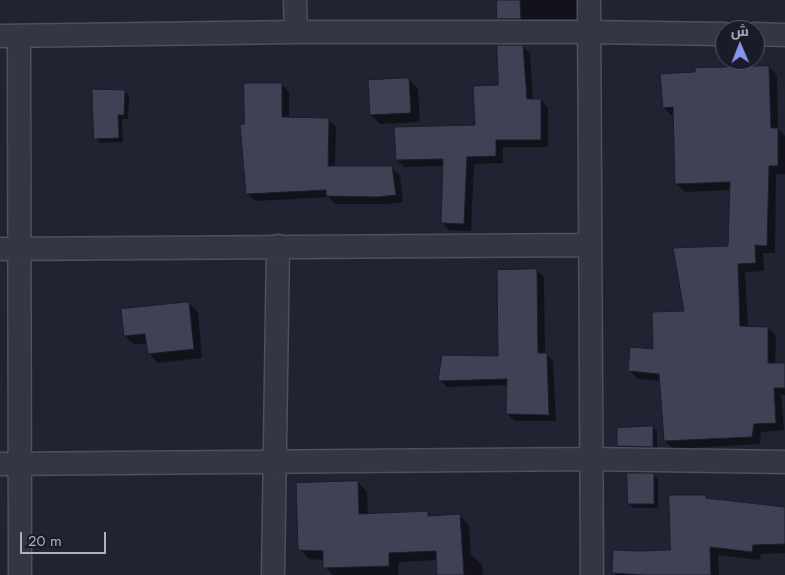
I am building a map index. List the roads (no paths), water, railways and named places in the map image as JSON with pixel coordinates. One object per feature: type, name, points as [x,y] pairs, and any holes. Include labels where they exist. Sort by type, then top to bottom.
[{"type":"street","points":[[295,0],[296,32]]},
{"type":"street","points":[[589,0],[592,575]]},
{"type":"street","points":[[20,575],[10,464],[10,36],[296,32],[715,34]]},
{"type":"street","points":[[765,34],[785,35]]},
{"type":"street","points":[[10,249],[590,245]]},
{"type":"street","points":[[273,575],[278,246]]},
{"type":"street","points":[[10,464],[274,460],[591,459],[785,462]]}]
